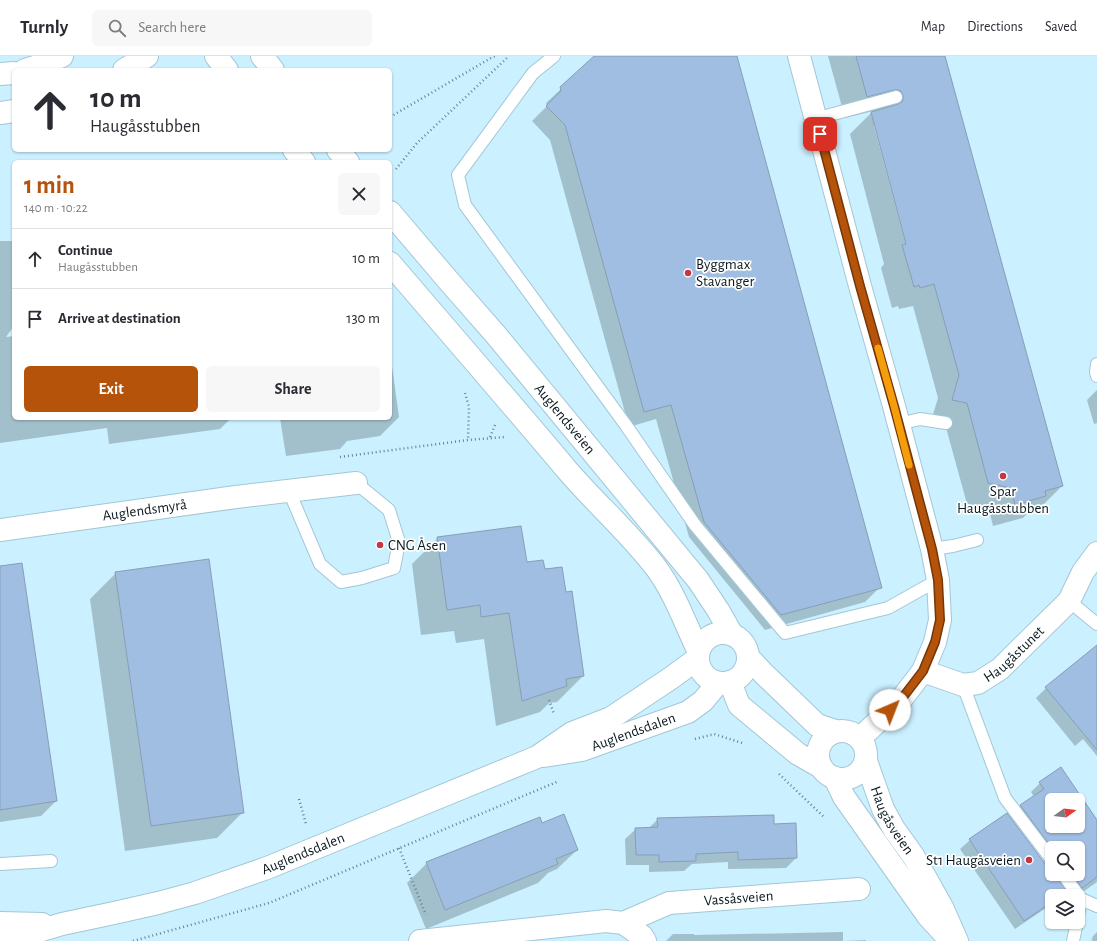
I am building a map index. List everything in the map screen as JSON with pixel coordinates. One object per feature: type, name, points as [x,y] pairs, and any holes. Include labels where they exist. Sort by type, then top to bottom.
[{"type":"main road","points":[[32,68],[62,56]]},
{"type":"main road","points":[[127,68],[146,56]]},
{"type":"main road","points":[[216,56],[225,68]]},
{"type":"main road","points":[[262,56],[271,68]]},
{"type":"main road","points":[[799,56],[860,286],[899,424],[932,549],[938,580],[940,620],[935,642],[923,671],[900,701],[860,738]]},
{"type":"main road","points":[[0,74],[12,73]]},
{"type":"main road","points":[[0,113],[12,111]]},
{"type":"main road","points":[[296,152],[302,160]]},
{"type":"main road","points":[[340,152],[346,160]]},
{"type":"main road","name":"Auglendsveien","points":[[392,214],[496,335],[698,580],[718,610],[731,634]]},
{"type":"main road","name":"Auglendsveien","points":[[392,265],[584,490],[641,550],[657,570],[670,590],[698,654]]},
{"type":"main road","name":"Auglendsmyrå","points":[[0,530],[213,500],[356,483]]},
{"type":"main road","name":"Haugåstunet","points":[[923,671],[963,685],[978,683],[1000,669],[1069,602],[1083,572],[1097,553]]},
{"type":"main road","points":[[723,632],[731,634],[742,641],[746,648],[748,657],[744,673],[737,679],[724,683],[710,680],[704,675],[699,667],[698,654],[702,643],[708,637],[715,634],[723,632]]},
{"type":"main road","name":"Auglendsdalen","points":[[0,941],[12,939],[62,924],[114,914],[158,903],[267,868],[537,757],[572,733],[611,718],[671,678],[698,654]]},
{"type":"main road","points":[[748,657],[818,725],[835,731]]},
{"type":"main road","points":[[724,683],[739,705],[798,754],[828,773],[845,779],[854,776],[862,770],[866,761],[864,745],[860,738],[853,732],[844,730],[835,731],[827,735],[818,750],[818,759],[828,773]]},
{"type":"main road","name":"Auglendsdalen","points":[[537,757],[582,750],[688,712],[724,683]]},
{"type":"main road","name":"Haugåsveien","points":[[866,761],[883,809],[894,829],[914,857],[942,907],[957,941]]},
{"type":"main road","name":"Haugåsveien","points":[[828,773],[844,798],[928,916],[951,941]]},
{"type":"main road","name":"Vassåsveien","points":[[623,923],[669,903],[859,889]]},
{"type":"main road","name":"Vassåsveien","points":[[425,940],[606,921],[623,923],[642,936],[645,941]]},
{"type":"main road","name":"Auglendsdalen","points":[[0,923],[62,924]]},
{"type":"lane","points":[[554,56],[533,73],[458,175],[465,205],[625,424],[695,525],[785,633],[888,608],[938,580]]},
{"type":"lane","points":[[815,119],[896,97]]},
{"type":"lane","points":[[1097,364],[1097,376]]},
{"type":"lane","points":[[899,424],[920,419],[946,423]]},
{"type":"lane","name":"Auglendsmyrå","points":[[289,492],[320,564],[341,582],[362,578],[394,568],[399,542],[389,510],[356,483]]},
{"type":"lane","points":[[932,549],[977,540]]},
{"type":"lane","points":[[1069,602],[1097,624]]},
{"type":"lane","points":[[963,685],[1005,798],[1045,851]]},
{"type":"lane","points":[[0,864],[50,861]]},
{"type":"lane","points":[[1085,901],[1097,906]]},
{"type":"lane","points":[[1073,941],[1076,929]]},
{"type":"path","points":[[392,117],[495,56]]},
{"type":"path","points":[[396,169],[417,143],[509,56]]},
{"type":"path","points":[[468,440],[469,407]]},
{"type":"path","points":[[453,442],[510,436]]},
{"type":"path","points":[[692,740],[714,734],[748,745]]},
{"type":"path","points":[[775,771],[825,818]]},
{"type":"path","points":[[133,941],[269,904],[565,779]]},
{"type":"path","points":[[299,799],[308,828]]},
{"type":"path","points":[[399,848],[426,914],[425,940]]},
{"type":"building","points":[[594,56],[737,56],[882,588],[781,615],[704,522],[671,405],[644,412],[565,125],[546,106],[561,91],[560,87]]},
{"type":"building","points":[[856,56],[945,56],[1063,486],[1045,491],[1046,496],[1015,505],[1011,488],[988,483],[967,403],[952,400],[959,375],[934,284],[920,288],[919,285],[914,287],[902,245],[906,244],[871,112],[902,102],[903,95],[901,91],[894,90],[867,97]]},
{"type":"building","points":[[521,526],[527,562],[543,560],[545,569],[562,567],[566,592],[572,591],[584,676],[566,679],[567,686],[522,701],[509,613],[481,617],[480,605],[447,610],[437,537]]},
{"type":"building","points":[[209,559],[244,813],[151,826],[115,572]]},
{"type":"building","points":[[22,563],[57,801],[0,810],[0,566]]},
{"type":"building","points":[[1097,645],[1097,750],[1045,687]]},
{"type":"building","points":[[1061,767],[1079,793],[1045,793],[1045,833],[1085,833],[1085,802],[1097,820],[1097,877],[1082,888],[1077,881],[1085,881],[1085,841],[1047,841],[1020,805],[1044,789],[1039,782]]},
{"type":"building","points":[[1007,813],[1045,864],[1045,881],[1059,881],[1065,889],[1045,889],[1045,907],[1024,921],[969,839]]},
{"type":"building","points":[[564,814],[578,850],[556,859],[558,864],[445,910],[426,862],[540,817],[542,823]]},
{"type":"building","points":[[774,815],[774,824],[796,823],[797,858],[738,860],[738,852],[696,854],[696,861],[659,862],[659,855],[636,855],[635,828],[658,827],[657,818]]},
{"type":"slow traffic","points":[[878,348],[909,465]]},
{"type":"place","name":"Byggmax Stavanger","points":[[688,273]]},
{"type":"place","name":"Spar Haugåsstubben","points":[[1003,476]]},
{"type":"place","name":"CNG Åsen","points":[[380,545]]},
{"type":"place","name":"St1 Haugåsveien","points":[[1029,860]]},
{"type":"route","points":[[820,134],[932,549],[938,580],[940,620],[935,642],[923,671],[900,701],[890,710]]}]
